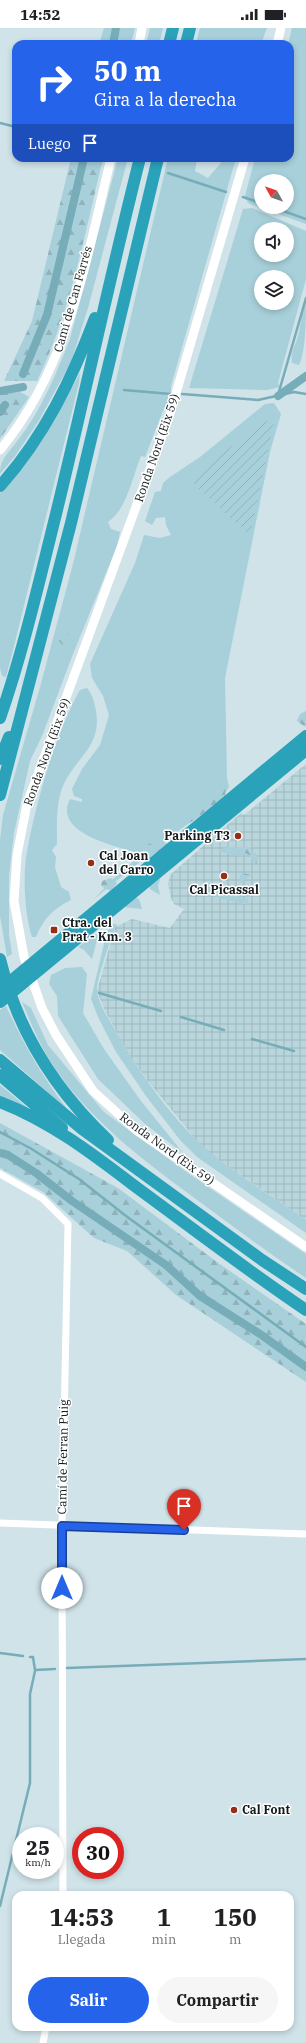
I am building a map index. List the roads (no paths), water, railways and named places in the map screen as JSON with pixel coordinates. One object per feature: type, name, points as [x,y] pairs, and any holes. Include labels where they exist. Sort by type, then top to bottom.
[{"type":"highway","points":[[170,40],[173,28]]},
{"type":"highway","points":[[187,40],[190,28]]},
{"type":"highway","points":[[0,718],[17,664],[41,576],[111,274],[139,162]]},
{"type":"highway","points":[[0,795],[37,659],[157,162]]},
{"type":"highway","points":[[0,486],[25,454],[61,397],[84,346],[111,274]]},
{"type":"highway","points":[[0,759],[37,659]]},
{"type":"highway","points":[[0,990],[306,736]]},
{"type":"highway","points":[[0,1002],[306,750]]},
{"type":"highway","points":[[0,960],[6,982],[19,1016],[39,1056],[66,1096],[94,1126],[138,1168]]},
{"type":"highway","points":[[0,1060],[82,1129],[138,1168],[262,1260],[306,1289]]},
{"type":"highway","points":[[0,1075],[97,1158]]},
{"type":"highway","points":[[0,1102],[43,1123],[97,1158],[239,1263],[306,1310]]},
{"type":"main road","points":[[140,40],[142,28]]},
{"type":"main road","points":[[278,40],[281,28]]},
{"type":"main road","name":"Camí de Can Farrés","points":[[0,450],[19,426],[37,398],[61,345],[76,300],[110,162]]},
{"type":"main road","name":"Ronda Nord (Eix 59)","points":[[244,162],[169,418],[27,804],[17,855],[14,901],[24,957],[38,996],[56,1035],[93,1091],[136,1130],[306,1247]]},
{"type":"street","name":"Camí de Ferran Puig","points":[[0,1174],[42,1198],[68,1224],[62,1526],[63,1891]]},
{"type":"street","points":[[0,1523],[306,1534]]},
{"type":"street","points":[[43,2043],[45,2031]]},
{"type":"waterway","points":[[114,40],[116,28]]},
{"type":"waterway","points":[[0,123],[12,126]]},
{"type":"waterway","points":[[23,374],[47,315],[83,162]]},
{"type":"waterway","points":[[168,173],[226,192]]},
{"type":"waterway","points":[[243,197],[254,201]]},
{"type":"waterway","points":[[292,214],[306,219]]},
{"type":"waterway","points":[[278,395],[306,298]]},
{"type":"waterway","points":[[278,396],[306,376]]},
{"type":"waterway","points":[[0,391],[23,387]]},
{"type":"waterway","points":[[124,390],[171,394]]},
{"type":"waterway","points":[[182,394],[258,400],[294,392],[306,394]]},
{"type":"waterway","points":[[0,412],[5,405]]},
{"type":"waterway","points":[[99,993],[161,1011]]},
{"type":"waterway","points":[[181,1017],[224,1030]]},
{"type":"waterway","points":[[252,1039],[294,1051]]},
{"type":"waterway","points":[[0,1132],[30,1148],[79,1179],[126,1216],[306,1347]]},
{"type":"waterway","points":[[0,1153],[8,1155],[36,1173],[72,1201],[166,1265],[200,1296],[260,1334],[306,1367]]},
{"type":"waterway","points":[[0,1653],[23,1656]]},
{"type":"waterway","points":[[30,1657],[33,1657],[35,1670],[55,1669]]},
{"type":"waterway","points":[[67,1668],[306,1659]]},
{"type":"waterway","points":[[0,1906],[30,1783],[30,1694],[35,1671]]},
{"type":"place","name":"Parking T3","points":[[238,836]]},
{"type":"place","name":"Cal Joan del Carro","points":[[91,863]]},
{"type":"place","name":"Cal Picassal","points":[[224,876]]},
{"type":"place","name":"Ctra. del Prat - Km. 3","points":[[54,930]]},
{"type":"place","name":"Cal Font","points":[[234,1810]]}]
